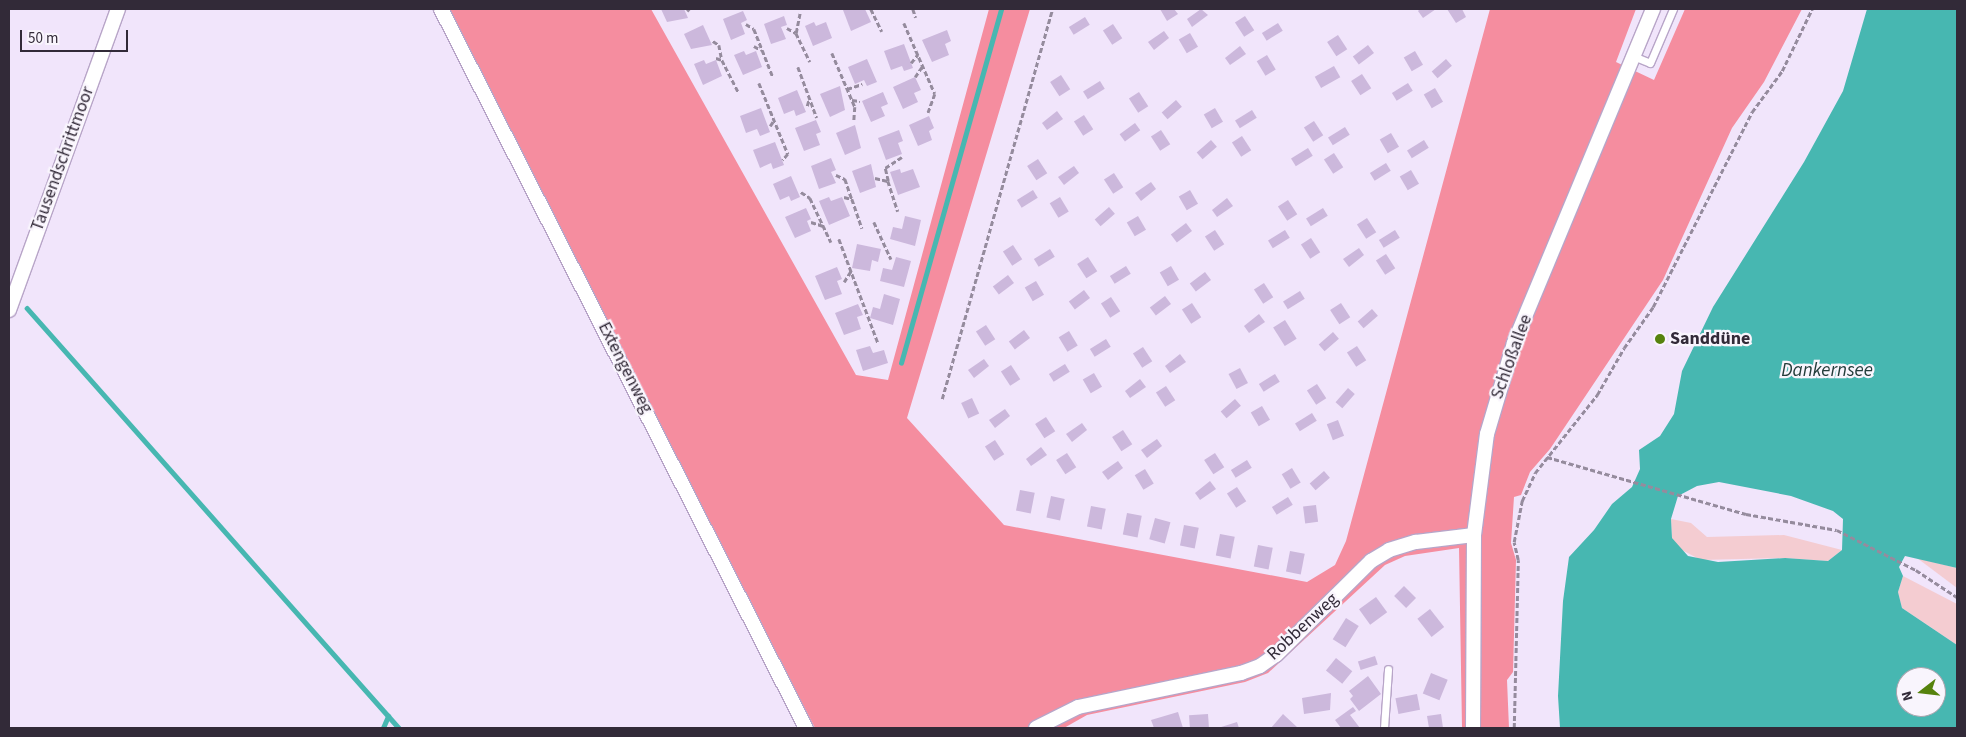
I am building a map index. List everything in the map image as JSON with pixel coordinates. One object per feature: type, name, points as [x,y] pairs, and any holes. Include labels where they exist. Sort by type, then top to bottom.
[{"type":"street","name":"Tausendschrittmoor","points":[[9,310],[118,9]]},
{"type":"street","name":"Extengenweg","points":[[441,9],[806,728]]},
{"type":"street","name":"Schloßallee","points":[[1473,728],[1474,536],[1487,434],[1499,387],[1514,343],[1653,9]]},
{"type":"street","name":"Robbenweg","points":[[1036,728],[1078,707],[1241,673],[1260,666],[1276,655],[1371,561],[1389,550],[1416,542],[1474,536]]},
{"type":"lane","points":[[1633,56],[1650,63],[1673,9]]},
{"type":"lane","points":[[1384,728],[1388,669]]},
{"type":"path","points":[[873,9],[873,14],[882,32]]},
{"type":"path","points":[[913,9],[916,18]]},
{"type":"path","points":[[942,399],[1052,9]]},
{"type":"path","points":[[1514,728],[1513,677],[1518,670],[1518,560],[1514,542],[1522,502],[1547,457],[1597,395],[1624,348],[1653,307],[1752,112],[1782,71],[1812,9]]},
{"type":"path","points":[[796,34],[800,13]]},
{"type":"path","points":[[904,23],[935,94],[928,113]]},
{"type":"path","points":[[746,24],[754,29],[773,77]]},
{"type":"path","points":[[786,28],[796,34],[810,62]]},
{"type":"path","points":[[713,41],[719,45],[722,60],[738,92]]},
{"type":"path","points":[[754,46],[762,51]]},
{"type":"path","points":[[832,53],[852,100],[854,121]]},
{"type":"path","points":[[912,64],[918,54]]},
{"type":"path","points":[[716,58],[722,60]]},
{"type":"path","points":[[915,77],[923,65]]},
{"type":"path","points":[[798,67],[817,118]]},
{"type":"path","points":[[759,83],[788,154],[783,160]]},
{"type":"path","points":[[847,88],[862,84]]},
{"type":"path","points":[[806,106],[809,97]]},
{"type":"path","points":[[852,100],[860,101]]},
{"type":"path","points":[[770,126],[774,120]]},
{"type":"path","points":[[898,211],[885,168],[902,157]]},
{"type":"path","points":[[836,175],[845,179],[862,228]]},
{"type":"path","points":[[875,178],[888,181]]},
{"type":"path","points":[[801,192],[810,198],[831,242]]},
{"type":"path","points":[[844,198],[852,199]]},
{"type":"path","points":[[811,222],[823,226]]},
{"type":"path","points":[[874,222],[891,260]]},
{"type":"path","points":[[839,239],[878,343]]},
{"type":"path","points":[[844,282],[851,271]]},
{"type":"path","points":[[1547,457],[1623,477],[1746,514],[1837,530],[1916,570],[1957,597]]},
{"type":"shaded area","points":[[448,9],[651,9],[856,375],[888,380],[989,9],[1030,9],[907,418],[1004,525],[1307,582],[1335,565],[1346,541],[1490,9],[1636,9],[1616,62],[1654,80],[1685,9],[1802,9],[1764,82],[1732,128],[1663,280],[1550,449],[1530,472],[1521,495],[1514,497],[1511,543],[1516,560],[1513,672],[1507,680],[1509,728],[1462,728],[1459,548],[1405,556],[1385,565],[1268,673],[1245,682],[1087,715],[1064,728],[815,728]]},
{"type":"shaded area","points":[[1671,519],[1691,523],[1707,537],[1784,535],[1842,550],[1828,561],[1785,558],[1701,560],[1678,548],[1672,538]]},
{"type":"shaded area","points":[[1917,558],[1957,568],[1957,588]]},
{"type":"shaded area","points":[[1903,576],[1957,604],[1957,645],[1902,608],[1898,592]]},
{"type":"water","name":"Dankernsee","points":[[1867,9],[1957,9],[1957,568],[1905,556],[1899,567],[1903,576],[1898,592],[1902,608],[1957,645],[1957,728],[1560,728],[1558,696],[1563,601],[1569,557],[1594,530],[1612,504],[1632,487],[1640,469],[1639,450],[1660,436],[1674,414],[1682,371],[1713,307],[1804,162],[1843,91]],"holes":[[[1719,482],[1791,496],[1833,511],[1843,519],[1842,550],[1828,561],[1785,558],[1718,562],[1688,556],[1672,538],[1671,519],[1678,496],[1697,486]]]},
{"type":"building","points":[[661,9],[684,9],[688,18],[667,22]]},
{"type":"building","points":[[865,9],[871,22],[851,31],[843,10]]},
{"type":"building","points":[[1160,9],[1174,9],[1178,14],[1167,21]]},
{"type":"building","points":[[1201,9],[1208,15],[1192,27],[1187,19]]},
{"type":"building","points":[[1420,9],[1436,9],[1423,18],[1418,11]]},
{"type":"building","points":[[1447,9],[1462,9],[1466,17],[1456,23]]},
{"type":"building","points":[[743,11],[747,20],[741,23],[745,34],[731,40],[723,19]]},
{"type":"building","points":[[784,16],[787,25],[781,27],[786,39],[771,44],[764,24]]},
{"type":"building","points":[[1245,16],[1254,30],[1244,37],[1235,23]]},
{"type":"building","points":[[1085,17],[1090,25],[1074,35],[1069,27]]},
{"type":"building","points":[[814,22],[816,26],[826,22],[832,38],[813,46],[805,26]]},
{"type":"building","points":[[1278,23],[1283,31],[1267,41],[1262,33]]},
{"type":"building","points":[[1113,24],[1122,38],[1112,45],[1103,31]]},
{"type":"building","points":[[703,25],[712,45],[691,49],[684,34]]},
{"type":"building","points":[[947,30],[951,41],[945,44],[949,55],[932,62],[922,40]]},
{"type":"building","points":[[1164,31],[1169,38],[1154,50],[1148,42]]},
{"type":"building","points":[[1190,33],[1198,47],[1187,53],[1179,40]]},
{"type":"building","points":[[1338,35],[1347,49],[1336,56],[1327,42]]},
{"type":"building","points":[[904,44],[913,68],[904,71],[902,66],[891,70],[884,51]]},
{"type":"building","points":[[1368,45],[1374,53],[1359,64],[1353,56]]},
{"type":"building","points":[[1240,46],[1246,54],[1230,65],[1225,58]]},
{"type":"building","points":[[744,51],[746,55],[756,51],[762,67],[743,75],[734,55]]},
{"type":"building","points":[[1415,51],[1423,65],[1412,71],[1404,58]]},
{"type":"building","points":[[1267,55],[1276,70],[1265,76],[1257,61]]},
{"type":"building","points":[[867,59],[877,82],[867,86],[864,80],[855,84],[848,67]]},
{"type":"building","points":[[1446,59],[1452,66],[1438,78],[1432,71]]},
{"type":"building","points":[[704,60],[706,64],[716,60],[722,76],[703,85],[694,64]]},
{"type":"building","points":[[1334,66],[1340,77],[1321,88],[1315,77]]},
{"type":"building","points":[[1362,74],[1371,88],[1360,95],[1351,81]]},
{"type":"building","points":[[1061,75],[1070,89],[1059,96],[1050,82]]},
{"type":"building","points":[[915,77],[921,90],[914,93],[918,102],[903,109],[893,87]]},
{"type":"building","points":[[1100,81],[1105,89],[1088,99],[1083,92]]},
{"type":"building","points":[[1408,83],[1413,91],[1397,101],[1392,93]]},
{"type":"building","points":[[840,86],[845,110],[830,117],[820,94]]},
{"type":"building","points":[[1435,88],[1443,102],[1432,108],[1424,94]]},
{"type":"building","points":[[797,90],[806,112],[796,116],[794,110],[784,114],[778,98]]},
{"type":"building","points":[[883,92],[888,104],[881,107],[885,116],[871,122],[862,101]]},
{"type":"building","points":[[1139,92],[1148,106],[1138,113],[1129,99]]},
{"type":"building","points":[[1176,100],[1182,107],[1168,119],[1162,112]]},
{"type":"building","points":[[761,108],[770,132],[760,136],[757,129],[746,133],[740,116]]},
{"type":"building","points":[[1215,108],[1223,122],[1212,128],[1204,114]]},
{"type":"building","points":[[1252,110],[1257,118],[1240,128],[1235,121]]},
{"type":"building","points":[[1057,111],[1063,119],[1047,130],[1042,123]]},
{"type":"building","points":[[1084,115],[1093,129],[1083,136],[1074,122]]},
{"type":"building","points":[[929,116],[934,128],[929,131],[932,140],[918,146],[909,125]]},
{"type":"building","points":[[816,120],[821,132],[816,134],[820,145],[804,151],[795,128]]},
{"type":"building","points":[[1314,121],[1323,135],[1313,142],[1304,128]]},
{"type":"building","points":[[1135,123],[1140,130],[1125,141],[1120,134]]},
{"type":"building","points":[[855,125],[861,148],[845,155],[836,133]]},
{"type":"building","points":[[1345,127],[1350,135],[1333,145],[1328,138]]},
{"type":"building","points":[[899,130],[903,141],[898,143],[902,154],[886,160],[878,138]]},
{"type":"building","points":[[1161,130],[1170,144],[1160,151],[1151,137]]},
{"type":"building","points":[[1391,133],[1399,147],[1388,153],[1380,140]]},
{"type":"building","points":[[1242,136],[1251,150],[1241,157],[1232,143]]},
{"type":"building","points":[[1211,140],[1217,147],[1203,159],[1197,152]]},
{"type":"building","points":[[1424,140],[1429,148],[1412,158],[1407,151]]},
{"type":"building","points":[[775,142],[784,165],[773,169],[771,163],[760,168],[753,150]]},
{"type":"building","points":[[1308,148],[1313,156],[1296,166],[1291,159]]},
{"type":"building","points":[[1334,153],[1343,167],[1333,174],[1324,160]]},
{"type":"building","points":[[831,158],[836,170],[831,172],[836,183],[819,189],[811,166]]},
{"type":"building","points":[[1038,159],[1047,173],[1036,180],[1027,166]]},
{"type":"building","points":[[1386,163],[1391,171],[1375,181],[1370,173]]},
{"type":"building","points":[[871,164],[876,187],[860,193],[852,171]]},
{"type":"building","points":[[1074,166],[1079,173],[1064,185],[1058,177]]},
{"type":"building","points":[[900,169],[901,173],[913,169],[920,187],[898,195],[890,172]]},
{"type":"building","points":[[1411,170],[1419,184],[1408,190],[1400,176]]},
{"type":"building","points":[[1114,173],[1123,187],[1113,194],[1104,180]]},
{"type":"building","points":[[791,176],[800,197],[791,201],[789,196],[780,200],[773,184]]},
{"type":"building","points":[[1151,182],[1156,189],[1141,201],[1135,193]]},
{"type":"building","points":[[1033,190],[1038,198],[1022,208],[1017,200]]},
{"type":"building","points":[[1190,190],[1198,204],[1187,210],[1179,196]]},
{"type":"building","points":[[829,197],[831,201],[842,197],[850,216],[829,225],[819,201]]},
{"type":"building","points":[[1060,197],[1069,212],[1058,218],[1050,203]]},
{"type":"building","points":[[1227,198],[1233,206],[1217,217],[1212,210]]},
{"type":"building","points":[[1288,200],[1297,214],[1287,221],[1278,207]]},
{"type":"building","points":[[1109,207],[1115,214],[1101,226],[1095,219]]},
{"type":"building","points":[[806,208],[811,219],[807,221],[811,231],[795,238],[785,217]]},
{"type":"building","points":[[1323,208],[1328,216],[1311,226],[1306,219]]},
{"type":"building","points":[[905,216],[921,220],[915,246],[890,239],[893,227],[902,229]]},
{"type":"building","points":[[1138,216],[1146,230],[1135,236],[1127,223]]},
{"type":"building","points":[[1367,218],[1376,232],[1366,239],[1357,225]]},
{"type":"building","points":[[1186,223],[1192,231],[1177,242],[1171,234]]},
{"type":"building","points":[[1215,230],[1224,244],[1214,251],[1205,237]]},
{"type":"building","points":[[1285,230],[1290,238],[1273,248],[1268,241]]},
{"type":"building","points":[[1395,230],[1400,238],[1384,248],[1379,240]]},
{"type":"building","points":[[1311,238],[1320,252],[1310,259],[1301,245]]},
{"type":"building","points":[[857,244],[881,249],[878,262],[872,260],[870,271],[852,268]]},
{"type":"building","points":[[1013,245],[1022,259],[1012,266],[1003,252]]},
{"type":"building","points":[[1359,248],[1364,255],[1349,267],[1343,259]]},
{"type":"building","points":[[1050,249],[1055,257],[1039,267],[1034,259]]},
{"type":"building","points":[[1386,254],[1395,268],[1385,275],[1376,261]]},
{"type":"building","points":[[896,257],[911,261],[904,287],[880,281],[883,268],[892,270]]},
{"type":"building","points":[[1088,257],[1097,271],[1086,278],[1077,264]]},
{"type":"building","points":[[1126,266],[1131,274],[1115,284],[1110,276]]},
{"type":"building","points":[[1171,266],[1179,280],[1168,286],[1160,273]]},
{"type":"building","points":[[837,267],[842,279],[837,281],[842,294],[825,300],[815,276]]},
{"type":"building","points":[[1205,272],[1211,280],[1196,291],[1190,283]]},
{"type":"building","points":[[1008,275],[1014,283],[999,294],[993,286]]},
{"type":"building","points":[[1036,281],[1044,295],[1033,301],[1025,288]]},
{"type":"building","points":[[1264,283],[1273,297],[1263,304],[1254,290]]},
{"type":"building","points":[[1084,290],[1090,298],[1075,309],[1069,301]]},
{"type":"building","points":[[1300,291],[1305,299],[1288,309],[1283,302]]},
{"type":"building","points":[[884,294],[900,299],[893,325],[870,318],[873,307],[880,309]]},
{"type":"building","points":[[1165,296],[1171,304],[1156,315],[1150,307]]},
{"type":"building","points":[[1111,297],[1120,311],[1110,318],[1101,304]]},
{"type":"building","points":[[1192,303],[1201,317],[1191,324],[1182,310]]},
{"type":"building","points":[[1341,303],[1350,317],[1339,324],[1330,310]]},
{"type":"building","points":[[858,304],[863,315],[857,317],[861,329],[844,335],[835,313]]},
{"type":"building","points":[[1372,309],[1378,316],[1364,328],[1358,321]]},
{"type":"building","points":[[1259,314],[1265,322],[1249,333],[1244,326]]},
{"type":"building","points":[[1285,320],[1297,339],[1285,346],[1273,327]]},
{"type":"building","points":[[986,325],[995,339],[985,346],[976,332]]},
{"type":"building","points":[[1024,330],[1030,338],[1015,349],[1009,341]]},
{"type":"building","points":[[1069,331],[1078,346],[1067,352],[1059,337]]},
{"type":"building","points":[[1333,332],[1339,339],[1325,351],[1319,344]]},
{"type":"building","points":[[1106,339],[1111,347],[1095,357],[1090,349]]},
{"type":"building","points":[[870,346],[873,353],[884,350],[888,363],[863,371],[856,350]]},
{"type":"building","points":[[1357,346],[1366,360],[1356,367],[1347,353]]},
{"type":"building","points":[[1143,347],[1152,361],[1142,368],[1133,354]]},
{"type":"building","points":[[1180,354],[1186,362],[1170,373],[1165,366]]},
{"type":"building","points":[[984,359],[989,366],[974,378],[968,370]]},
{"type":"building","points":[[1065,364],[1070,372],[1054,382],[1049,374]]},
{"type":"building","points":[[1011,365],[1020,379],[1010,386],[1001,372]]},
{"type":"building","points":[[1240,368],[1248,383],[1237,389],[1229,374]]},
{"type":"building","points":[[1094,373],[1102,387],[1091,393],[1083,380]]},
{"type":"building","points":[[1275,374],[1280,382],[1264,392],[1259,384]]},
{"type":"building","points":[[1140,379],[1146,387],[1130,398],[1125,391]]},
{"type":"building","points":[[1317,384],[1326,398],[1316,405],[1307,391]]},
{"type":"building","points":[[1166,386],[1175,400],[1165,407],[1156,393]]},
{"type":"building","points":[[1348,388],[1355,394],[1342,408],[1336,402]]},
{"type":"building","points":[[972,398],[979,413],[968,418],[961,403]]},
{"type":"building","points":[[1235,399],[1241,406],[1227,418],[1221,411]]},
{"type":"building","points":[[1262,406],[1270,420],[1259,426],[1251,412]]},
{"type":"building","points":[[1005,409],[1010,416],[995,428],[989,420]]},
{"type":"building","points":[[1312,413],[1317,421],[1300,431],[1295,424]]},
{"type":"building","points":[[1046,417],[1055,431],[1044,438],[1035,424]]},
{"type":"building","points":[[1338,420],[1344,436],[1333,440],[1327,424]]},
{"type":"building","points":[[1082,423],[1087,430],[1072,442],[1066,434]]},
{"type":"building","points":[[1123,430],[1132,444],[1121,451],[1112,437]]},
{"type":"building","points":[[1157,439],[1162,446],[1147,458],[1141,450]]},
{"type":"building","points":[[995,440],[1004,454],[994,461],[985,447]]},
{"type":"building","points":[[1041,447],[1047,455],[1031,466],[1026,459]]},
{"type":"building","points":[[1067,453],[1076,467],[1065,474],[1056,460]]},
{"type":"building","points":[[1215,453],[1224,467],[1213,474],[1204,460]]},
{"type":"building","points":[[1247,460],[1252,468],[1236,478],[1231,470]]},
{"type":"building","points":[[1118,461],[1123,468],[1108,480],[1102,472]]},
{"type":"building","points":[[1292,468],[1301,483],[1290,489],[1282,474]]},
{"type":"building","points":[[1145,469],[1154,484],[1143,490],[1135,475]]},
{"type":"building","points":[[1324,471],[1330,478],[1316,490],[1310,483]]},
{"type":"building","points":[[1210,481],[1216,489],[1200,500],[1195,493]]},
{"type":"building","points":[[1237,487],[1246,501],[1236,508],[1227,494]]},
{"type":"building","points":[[1020,490],[1035,493],[1031,513],[1016,511]]},
{"type":"building","points":[[1051,496],[1065,499],[1060,520],[1046,518]]},
{"type":"building","points":[[1288,497],[1293,505],[1277,515],[1272,507]]},
{"type":"building","points":[[1316,505],[1318,522],[1305,523],[1303,507]]},
{"type":"building","points":[[1091,506],[1106,509],[1102,529],[1087,527]]},
{"type":"building","points":[[1127,513],[1142,516],[1138,537],[1123,535]]},
{"type":"building","points":[[1155,518],[1170,522],[1165,543],[1149,539]]},
{"type":"building","points":[[1184,525],[1199,528],[1195,548],[1180,546]]},
{"type":"building","points":[[1220,534],[1235,537],[1231,558],[1216,556]]},
{"type":"building","points":[[1258,545],[1273,548],[1269,569],[1254,567]]},
{"type":"building","points":[[1290,551],[1305,554],[1301,574],[1286,572]]},
{"type":"building","points":[[1404,586],[1416,598],[1406,608],[1394,596]]},
{"type":"building","points":[[1376,597],[1387,612],[1370,625],[1359,609]]},
{"type":"building","points":[[1430,609],[1444,627],[1432,637],[1417,619]]},
{"type":"building","points":[[1346,618],[1359,626],[1345,647],[1333,639]]},
{"type":"building","points":[[1375,656],[1378,665],[1361,670],[1358,662]]},
{"type":"building","points":[[1336,658],[1352,671],[1342,684],[1326,670]]},
{"type":"building","points":[[1431,673],[1448,680],[1439,700],[1423,693]]},
{"type":"building","points":[[1368,676],[1381,694],[1359,711],[1350,699],[1353,696],[1349,691]]},
{"type":"building","points":[[1331,693],[1330,710],[1304,714],[1302,698]]},
{"type":"building","points":[[1417,694],[1420,710],[1398,714],[1395,698]]},
{"type":"building","points":[[1353,707],[1356,711],[1350,715],[1360,728],[1341,728],[1335,720]]},
{"type":"building","points":[[1178,712],[1183,728],[1154,728],[1151,720]]},
{"type":"building","points":[[1208,714],[1209,728],[1190,728],[1189,715]]},
{"type":"building","points":[[1283,714],[1298,728],[1271,728]]},
{"type":"building","points":[[1441,714],[1443,728],[1429,728],[1427,716]]},
{"type":"building","points":[[1237,722],[1239,728],[1218,728]]},
{"type":"waterway","points":[[901,363],[1001,9]]},
{"type":"waterway","points":[[27,308],[399,728]]},
{"type":"waterway","points":[[383,728],[388,716]]},
{"type":"place","name":"Sanddüne","points":[[1660,339]]}]
